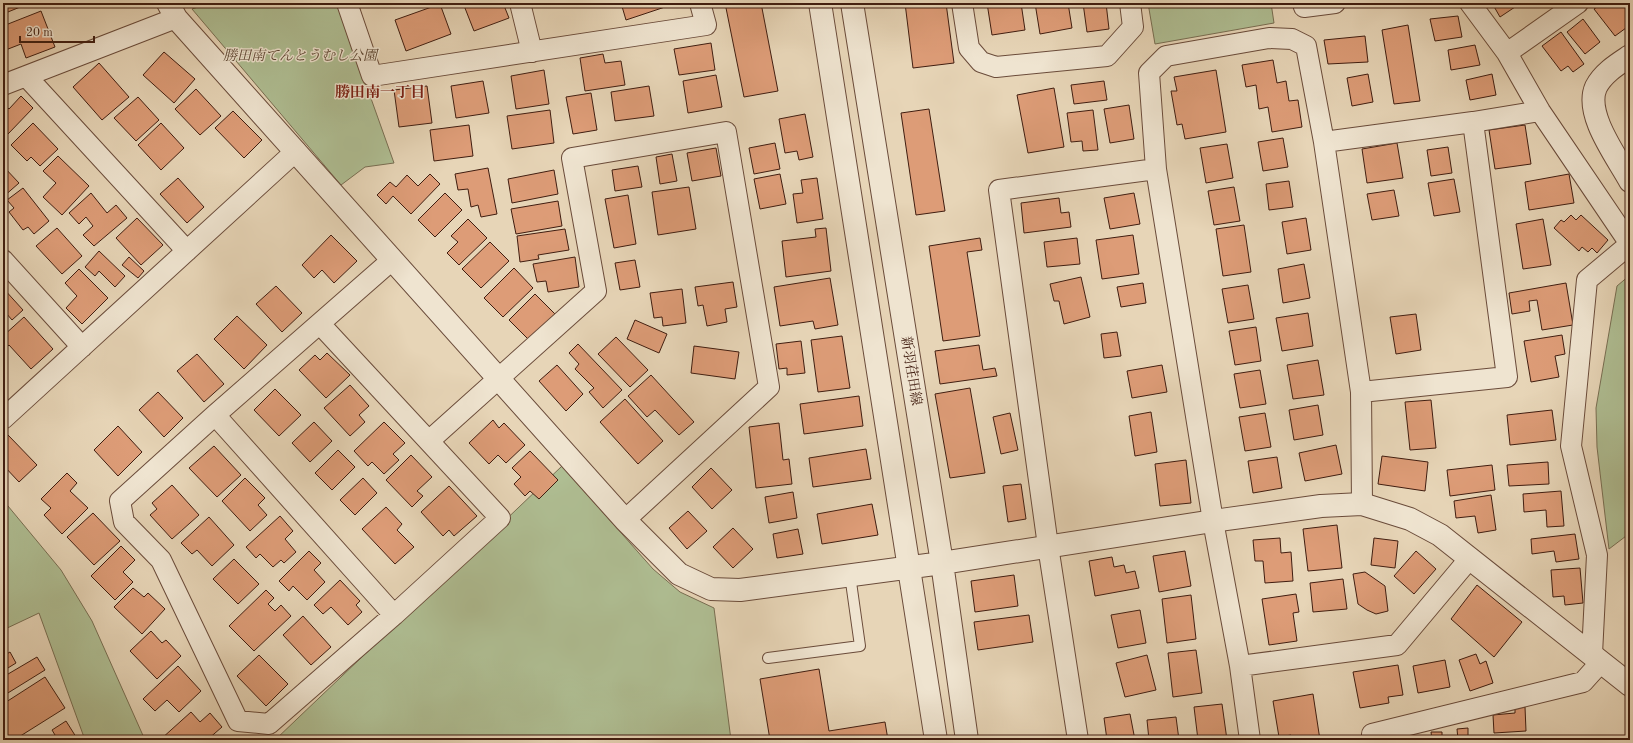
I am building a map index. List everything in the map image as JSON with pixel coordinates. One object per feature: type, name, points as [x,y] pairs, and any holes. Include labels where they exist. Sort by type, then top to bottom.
[{"type":"street","points":[[347,3],[372,76],[706,25],[700,3]]},
{"type":"street","points":[[520,3],[532,52]]},
{"type":"street","points":[[820,3],[936,740]]},
{"type":"street","name":"新羽荏田線","points":[[852,3],[942,563],[967,740]]},
{"type":"street","points":[[962,3],[969,48],[982,62],[996,68],[1107,56],[1133,26],[1130,3]]},
{"type":"street","points":[[1303,3],[1304,7],[1335,3]]},
{"type":"street","points":[[1372,740],[1372,734],[1583,682],[1596,658],[1597,555],[1571,446],[1587,280],[1630,244],[1540,111],[1507,53],[1470,3]]},
{"type":"street","points":[[1507,53],[1578,3]]},
{"type":"street","points":[[3,85],[172,11],[625,520],[679,574],[711,589],[740,590],[942,563],[1213,521],[1321,506],[1362,504],[1410,519],[1440,535],[1630,685]]},
{"type":"street","points":[[1250,740],[1240,666],[1213,521],[1156,169],[1149,73],[1166,56],[1269,38],[1292,39],[1306,46],[1324,142],[1361,392],[1362,504]]},
{"type":"street","points":[[1630,56],[1610,70],[1597,86],[1593,97],[1596,119],[1630,180]]},
{"type":"street","points":[[26,76],[187,251]]},
{"type":"street","points":[[1324,142],[1473,122],[1540,111]]},
{"type":"street","points":[[1361,392],[1507,377],[1473,122]]},
{"type":"street","points":[[430,440],[596,291],[572,158],[726,132],[769,387],[625,520]]},
{"type":"street","points":[[3,419],[296,151]]},
{"type":"street","points":[[1078,740],[1048,546],[999,190],[1156,169]]},
{"type":"street","points":[[3,260],[82,347]]},
{"type":"street","points":[[320,324],[430,440],[500,518],[394,615],[269,724],[238,721],[161,560],[124,522],[120,501],[215,415],[392,260]]},
{"type":"street","points":[[215,415],[394,615]]},
{"type":"street","points":[[1240,666],[1397,645],[1470,558]]},
{"type":"lane","points":[[768,658],[860,646],[850,575]]},
{"type":"green space","name":"勝田南てんとうむし公園","points":[[210,3],[337,3],[394,163],[365,167],[341,185],[192,9]]},
{"type":"green space","points":[[1148,3],[1271,3],[1274,23],[1155,44]]},
{"type":"green space","points":[[1630,275],[1630,533],[1609,549],[1597,447],[1596,408],[1617,286]]},
{"type":"green space","points":[[562,466],[653,569],[680,592],[714,608],[731,740],[275,740]]},
{"type":"green space","points":[[3,500],[61,570],[92,621],[145,740],[85,740],[39,613],[3,630]]},
{"type":"building","points":[[3,3],[30,3],[3,14]]},
{"type":"building","points":[[463,3],[503,3],[509,18],[474,31]]},
{"type":"building","points":[[621,3],[671,3],[671,5],[626,20]]},
{"type":"building","points":[[725,3],[761,3],[778,91],[744,97]]},
{"type":"building","points":[[905,3],[946,3],[954,63],[913,68]]},
{"type":"building","points":[[987,3],[1021,3],[1025,30],[992,35]]},
{"type":"building","points":[[1035,3],[1068,3],[1072,28],[1040,34]]},
{"type":"building","points":[[1083,3],[1106,3],[1109,29],[1087,32]]},
{"type":"building","points":[[1492,3],[1512,3],[1515,7],[1500,17]]},
{"type":"building","points":[[1603,3],[1630,3],[1630,25],[1615,36],[1594,9]]},
{"type":"building","points":[[440,4],[451,34],[406,51],[395,20]]},
{"type":"building","points":[[41,11],[55,47],[26,58],[21,44],[3,51],[3,26]]},
{"type":"building","points":[[1458,16],[1462,37],[1435,41],[1430,19]]},
{"type":"building","points":[[1583,19],[1600,42],[1585,54],[1567,32]]},
{"type":"building","points":[[1408,25],[1420,101],[1394,104],[1382,30]]},
{"type":"building","points":[[1561,32],[1584,64],[1573,72],[1568,66],[1561,71],[1542,46]]},
{"type":"building","points":[[1365,36],[1368,62],[1328,64],[1324,40]]},
{"type":"building","points":[[711,43],[715,70],[679,75],[674,49]]},
{"type":"building","points":[[1475,45],[1480,65],[1451,70],[1448,50]]},
{"type":"building","points":[[164,52],[195,79],[174,103],[143,75]]},
{"type":"building","points":[[603,54],[605,63],[621,61],[625,85],[585,91],[580,58]]},
{"type":"building","points":[[1273,60],[1277,83],[1286,81],[1289,101],[1298,100],[1302,127],[1272,132],[1268,107],[1259,109],[1256,85],[1246,87],[1242,65]]},
{"type":"building","points":[[99,63],[129,97],[102,120],[73,87]]},
{"type":"building","points":[[544,70],[549,104],[516,109],[511,76]]},
{"type":"building","points":[[1216,70],[1226,132],[1185,139],[1182,124],[1177,125],[1171,91],[1177,91],[1174,77]]},
{"type":"building","points":[[1368,74],[1373,102],[1352,106],[1347,78]]},
{"type":"building","points":[[1492,74],[1496,95],[1470,100],[1466,80]]},
{"type":"building","points":[[716,75],[722,107],[688,113],[683,81]]},
{"type":"building","points":[[483,81],[489,113],[456,118],[451,86]]},
{"type":"building","points":[[1104,81],[1107,100],[1074,104],[1071,85]]},
{"type":"building","points":[[427,86],[432,123],[399,127],[394,90]]},
{"type":"building","points":[[649,86],[654,116],[615,121],[611,92]]},
{"type":"building","points":[[1054,88],[1064,147],[1028,153],[1017,95]]},
{"type":"building","points":[[196,89],[221,116],[200,135],[175,109]]},
{"type":"building","points":[[591,93],[597,130],[573,134],[566,97]]},
{"type":"building","points":[[21,96],[33,108],[8,134],[3,130],[3,103],[9,109]]},
{"type":"building","points":[[138,97],[159,120],[136,141],[114,118]]},
{"type":"building","points":[[1129,105],[1134,139],[1110,143],[1104,109]]},
{"type":"building","points":[[929,109],[945,211],[916,215],[901,113]]},
{"type":"building","points":[[550,110],[554,143],[512,149],[507,116]]},
{"type":"building","points":[[1093,110],[1098,150],[1083,151],[1082,141],[1071,142],[1067,113]]},
{"type":"building","points":[[233,111],[262,140],[244,158],[215,128]]},
{"type":"building","points":[[805,114],[813,157],[799,160],[797,151],[785,153],[779,119]]},
{"type":"building","points":[[33,123],[58,149],[40,166],[31,157],[27,161],[11,145]]},
{"type":"building","points":[[161,123],[184,148],[161,170],[138,145]]},
{"type":"building","points":[[469,125],[473,156],[434,161],[430,130]]},
{"type":"building","points":[[1525,125],[1531,164],[1495,169],[1489,130]]},
{"type":"building","points":[[1283,138],[1288,167],[1263,171],[1258,142]]},
{"type":"building","points":[[775,143],[780,169],[754,174],[749,148]]},
{"type":"building","points":[[1397,143],[1403,178],[1367,183],[1362,149]]},
{"type":"building","points":[[1227,144],[1233,178],[1206,183],[1200,148]]},
{"type":"building","points":[[1448,147],[1452,173],[1431,176],[1427,150]]},
{"type":"building","points":[[716,148],[721,176],[692,181],[687,153]]},
{"type":"building","points":[[672,154],[677,181],[660,184],[656,157]]},
{"type":"building","points":[[58,156],[89,186],[62,215],[43,197],[56,183],[43,171]]},
{"type":"building","points":[[3,166],[19,183],[3,197]]},
{"type":"building","points":[[638,166],[642,187],[615,191],[612,170]]},
{"type":"building","points":[[488,168],[497,214],[481,217],[478,205],[471,207],[468,189],[458,190],[455,174]]},
{"type":"building","points":[[554,170],[558,194],[512,203],[508,179]]},
{"type":"building","points":[[430,174],[440,184],[411,214],[393,196],[386,204],[377,195],[390,182],[396,187],[407,175],[418,186]]},
{"type":"building","points":[[780,174],[786,204],[760,209],[754,179]]},
{"type":"building","points":[[1569,174],[1574,203],[1529,210],[1525,182]]},
{"type":"building","points":[[178,178],[204,207],[187,223],[160,194]]},
{"type":"building","points":[[817,178],[823,219],[797,223],[793,194],[803,193],[801,180]]},
{"type":"building","points":[[1454,179],[1460,212],[1434,216],[1428,183]]},
{"type":"building","points":[[1289,181],[1293,207],[1269,210],[1266,184]]},
{"type":"building","points":[[689,187],[696,229],[658,235],[652,192]]},
{"type":"building","points":[[1234,187],[1240,221],[1214,225],[1208,191]]},
{"type":"building","points":[[23,188],[49,221],[34,234],[28,227],[23,230],[9,212],[14,208],[7,200]]},
{"type":"building","points":[[1394,190],[1399,216],[1372,220],[1367,194]]},
{"type":"building","points":[[91,193],[107,213],[116,205],[127,218],[94,246],[83,235],[93,226],[86,217],[79,224],[69,213]]},
{"type":"building","points":[[445,193],[462,210],[435,237],[418,220]]},
{"type":"building","points":[[1134,193],[1140,224],[1110,229],[1104,198]]},
{"type":"building","points":[[628,195],[636,244],[614,248],[605,199]]},
{"type":"building","points":[[1059,198],[1061,213],[1069,212],[1071,227],[1024,233],[1021,203]]},
{"type":"building","points":[[558,201],[562,226],[516,234],[511,209]]},
{"type":"building","points":[[1571,215],[1576,220],[1581,215],[1608,240],[1597,253],[1592,248],[1588,252],[1582,247],[1579,251],[1554,228],[1561,220],[1564,222]]},
{"type":"building","points":[[137,218],[163,245],[141,265],[116,238]]},
{"type":"building","points":[[1306,218],[1311,250],[1287,254],[1282,222]]},
{"type":"building","points":[[468,219],[487,238],[459,265],[447,253],[458,242],[451,236]]},
{"type":"building","points":[[1543,219],[1551,265],[1523,269],[1516,224]]},
{"type":"building","points":[[1244,225],[1251,272],[1223,276],[1216,229]]},
{"type":"building","points":[[57,228],[82,256],[62,274],[36,246]]},
{"type":"building","points":[[826,228],[831,271],[786,277],[782,241],[816,237],[815,229]]},
{"type":"building","points":[[565,229],[569,250],[538,255],[539,259],[520,262],[517,236]]},
{"type":"building","points":[[331,235],[357,261],[334,283],[322,270],[314,278],[302,265]]},
{"type":"building","points":[[1133,235],[1139,274],[1102,279],[1096,240]]},
{"type":"building","points":[[980,238],[982,250],[967,252],[980,336],[943,341],[929,246]]},
{"type":"building","points":[[1077,238],[1080,264],[1047,267],[1044,242]]},
{"type":"building","points":[[490,242],[509,261],[481,288],[462,269]]},
{"type":"building","points":[[99,251],[125,276],[115,287],[99,271],[95,276],[85,267]]},
{"type":"building","points":[[129,257],[144,271],[138,278],[122,265]]},
{"type":"building","points":[[575,257],[579,287],[548,292],[546,281],[537,282],[533,264]]},
{"type":"building","points":[[635,260],[640,287],[620,290],[615,263]]},
{"type":"building","points":[[1304,264],[1310,298],[1283,303],[1278,269]]},
{"type":"building","points":[[514,268],[533,288],[503,317],[484,298]]},
{"type":"building","points":[[79,269],[108,298],[82,324],[66,308],[77,296],[65,283]]},
{"type":"building","points":[[1081,277],[1090,317],[1064,324],[1059,301],[1054,301],[1050,284]]},
{"type":"building","points":[[830,278],[838,325],[815,329],[813,321],[780,326],[774,287]]},
{"type":"building","points":[[733,282],[737,307],[725,309],[727,322],[707,326],[703,305],[698,306],[695,287]]},
{"type":"building","points":[[1143,283],[1146,303],[1121,307],[1117,287]]},
{"type":"building","points":[[1566,283],[1573,325],[1542,330],[1537,300],[1529,301],[1530,311],[1512,314],[1509,293]]},
{"type":"building","points":[[1248,285],[1254,319],[1228,323],[1222,289]]},
{"type":"building","points":[[276,286],[302,313],[282,332],[256,304]]},
{"type":"building","points":[[3,288],[23,310],[12,320],[6,313],[3,316]]},
{"type":"building","points":[[682,289],[686,323],[663,326],[662,317],[654,318],[650,293]]},
{"type":"building","points":[[535,294],[555,314],[529,340],[509,320]]},
{"type":"building","points":[[1308,313],[1313,346],[1282,351],[1276,318]]},
{"type":"building","points":[[1416,314],[1421,350],[1396,354],[1390,317]]},
{"type":"building","points":[[237,316],[267,345],[244,369],[214,339]]},
{"type":"building","points":[[24,317],[53,349],[31,369],[9,345],[3,351],[3,336]]},
{"type":"building","points":[[635,320],[667,334],[659,353],[627,339]]},
{"type":"building","points":[[1256,327],[1261,361],[1235,365],[1229,331]]},
{"type":"building","points":[[1117,332],[1121,356],[1104,358],[1101,334]]},
{"type":"building","points":[[1562,335],[1565,354],[1555,356],[1559,377],[1531,382],[1524,341]]},
{"type":"building","points":[[842,336],[850,388],[818,392],[811,340]]},
{"type":"building","points":[[616,337],[648,370],[630,387],[598,354]]},
{"type":"building","points":[[801,341],[805,373],[787,375],[787,368],[779,369],[776,344]]},
{"type":"building","points":[[578,344],[622,390],[603,408],[589,392],[594,388],[575,369],[579,364],[569,353]]},
{"type":"building","points":[[979,345],[983,370],[995,368],[997,376],[940,384],[935,351]]},
{"type":"building","points":[[694,346],[739,352],[735,379],[691,373]]},
{"type":"building","points":[[327,353],[350,375],[326,398],[299,370],[315,355],[320,360]]},
{"type":"building","points":[[197,354],[224,384],[204,402],[177,371]]},
{"type":"building","points":[[1318,360],[1324,395],[1293,399],[1287,365]]},
{"type":"building","points":[[557,365],[583,394],[566,411],[539,381]]},
{"type":"building","points":[[1162,365],[1167,392],[1132,398],[1127,371]]},
{"type":"building","points":[[1260,370],[1266,404],[1240,408],[1234,374]]},
{"type":"building","points":[[651,375],[694,422],[679,435],[655,410],[647,417],[628,396]]},
{"type":"building","points":[[350,385],[369,406],[359,415],[365,422],[350,436],[324,408]]},
{"type":"building","points":[[970,388],[985,473],[950,478],[935,394]]},
{"type":"building","points":[[275,389],[301,415],[279,436],[254,410]]},
{"type":"building","points":[[158,392],[183,418],[164,437],[139,410]]},
{"type":"building","points":[[859,396],[863,426],[804,434],[800,404]]},
{"type":"building","points":[[625,399],[663,441],[638,464],[600,422]]},
{"type":"building","points":[[1431,400],[1436,448],[1410,450],[1405,402]]},
{"type":"building","points":[[1318,405],[1323,435],[1294,440],[1289,410]]},
{"type":"building","points":[[1552,410],[1556,440],[1510,445],[1507,415]]},
{"type":"building","points":[[1151,412],[1157,452],[1135,456],[1129,416]]},
{"type":"building","points":[[1010,413],[1018,450],[1001,454],[993,417]]},
{"type":"building","points":[[1265,413],[1271,447],[1245,451],[1239,417]]},
{"type":"building","points":[[493,420],[499,428],[504,423],[525,445],[506,463],[498,455],[489,464],[469,443]]},
{"type":"building","points":[[314,422],[332,441],[310,462],[292,443]]},
{"type":"building","points":[[384,422],[405,443],[393,454],[399,460],[384,474],[372,462],[368,466],[354,451]]},
{"type":"building","points":[[779,423],[783,460],[789,459],[792,484],[756,488],[749,427]]},
{"type":"building","points":[[118,426],[142,452],[118,476],[94,450]]},
{"type":"building","points":[[8,435],[37,465],[19,482],[3,465],[3,439]]},
{"type":"building","points":[[1336,445],[1342,474],[1305,481],[1299,453]]},
{"type":"building","points":[[214,446],[241,475],[217,497],[189,468]]},
{"type":"building","points":[[866,449],[871,479],[813,487],[809,458]]},
{"type":"building","points":[[338,450],[355,467],[332,490],[315,473]]},
{"type":"building","points":[[530,451],[558,480],[539,499],[530,491],[525,496],[514,484],[521,477],[512,468]]},
{"type":"building","points":[[411,455],[432,477],[417,491],[423,496],[412,507],[386,480]]},
{"type":"building","points":[[1382,456],[1428,462],[1425,491],[1378,484]]},
{"type":"building","points":[[1277,457],[1282,488],[1253,493],[1248,461]]},
{"type":"building","points":[[1186,460],[1191,503],[1160,506],[1155,464]]},
{"type":"building","points":[[1548,462],[1549,484],[1509,486],[1507,465]]},
{"type":"building","points":[[1492,465],[1495,490],[1450,496],[1447,470]]},
{"type":"building","points":[[711,468],[732,490],[712,509],[692,487]]},
{"type":"building","points":[[67,473],[77,483],[70,491],[88,508],[62,534],[44,515],[51,508],[41,499]]},
{"type":"building","points":[[245,478],[265,498],[258,505],[267,515],[250,531],[222,501]]},
{"type":"building","points":[[363,478],[377,493],[355,515],[340,500]]},
{"type":"building","points":[[1021,484],[1026,519],[1008,522],[1003,486]]},
{"type":"building","points":[[172,485],[199,515],[172,539],[150,515],[157,509],[152,503]]},
{"type":"building","points":[[449,486],[477,516],[454,536],[449,530],[443,536],[421,512]]},
{"type":"building","points":[[1561,491],[1564,526],[1547,527],[1546,510],[1524,512],[1523,494]]},
{"type":"building","points":[[793,492],[797,518],[769,523],[765,497]]},
{"type":"building","points":[[1491,495],[1496,530],[1478,533],[1475,516],[1456,518],[1454,501]]},
{"type":"building","points":[[872,504],[878,535],[822,544],[817,514]]},
{"type":"building","points":[[386,507],[402,524],[397,530],[414,547],[395,564],[362,529]]},
{"type":"building","points":[[688,511],[707,531],[687,549],[669,528]]},
{"type":"building","points":[[93,513],[120,541],[94,565],[67,537]]},
{"type":"building","points":[[280,516],[293,531],[285,539],[296,552],[284,563],[281,560],[273,567],[260,554],[256,558],[246,547]]},
{"type":"building","points":[[209,517],[234,545],[212,566],[197,550],[192,554],[181,543]]},
{"type":"building","points":[[1337,525],[1342,568],[1308,571],[1303,529]]},
{"type":"building","points":[[733,528],[753,549],[733,568],[713,547]]},
{"type":"building","points":[[798,529],[803,554],[777,558],[773,534]]},
{"type":"building","points":[[1575,534],[1579,559],[1556,562],[1554,551],[1532,554],[1531,539]]},
{"type":"building","points":[[1280,538],[1281,553],[1291,552],[1293,581],[1265,583],[1263,561],[1255,561],[1253,540]]},
{"type":"building","points":[[1374,538],[1398,541],[1395,568],[1371,565]]},
{"type":"building","points":[[121,546],[135,560],[123,572],[133,582],[115,600],[91,576]]},
{"type":"building","points":[[309,551],[321,563],[314,570],[325,582],[307,600],[293,586],[289,591],[279,581]]},
{"type":"building","points":[[1185,551],[1191,586],[1159,592],[1153,556]]},
{"type":"building","points":[[1416,551],[1436,569],[1414,594],[1394,576]]},
{"type":"building","points":[[1112,557],[1114,567],[1124,565],[1126,573],[1135,571],[1139,588],[1095,596],[1089,561]]},
{"type":"building","points":[[234,559],[259,584],[238,604],[213,579]]},
{"type":"building","points":[[1580,568],[1583,603],[1565,605],[1564,596],[1553,597],[1551,570]]},
{"type":"building","points":[[1365,572],[1385,586],[1388,611],[1376,614],[1358,604],[1353,574]]},
{"type":"building","points":[[1014,575],[1018,606],[975,612],[971,581]]},
{"type":"building","points":[[1343,579],[1347,609],[1313,612],[1310,583]]},
{"type":"building","points":[[340,580],[360,601],[356,605],[362,612],[348,625],[331,607],[323,614],[314,605]]},
{"type":"building","points":[[1477,585],[1522,622],[1494,657],[1451,619]]},
{"type":"building","points":[[133,588],[144,597],[148,593],[165,609],[142,634],[114,607]]},
{"type":"building","points":[[266,590],[274,598],[268,604],[275,611],[281,605],[291,616],[254,651],[229,626]]},
{"type":"building","points":[[1296,594],[1299,612],[1293,613],[1297,641],[1269,645],[1262,599]]},
{"type":"building","points":[[1191,595],[1196,639],[1167,643],[1162,599]]},
{"type":"building","points":[[1140,610],[1146,643],[1118,648],[1111,615]]},
{"type":"building","points":[[1029,615],[1033,642],[978,650],[974,622]]},
{"type":"building","points":[[303,616],[331,647],[311,665],[283,635]]},
{"type":"building","points":[[151,631],[162,643],[166,640],[181,656],[157,679],[130,651]]},
{"type":"building","points":[[1196,650],[1202,693],[1173,697],[1168,653]]},
{"type":"building","points":[[10,652],[16,663],[3,671],[3,656]]},
{"type":"building","points":[[1476,654],[1480,664],[1486,661],[1493,683],[1470,691],[1459,660]]},
{"type":"building","points":[[259,655],[288,684],[266,706],[237,676]]},
{"type":"building","points":[[1147,655],[1156,690],[1125,697],[1116,663]]},
{"type":"building","points":[[37,657],[45,670],[3,696],[3,677]]},
{"type":"building","points":[[1445,660],[1450,687],[1418,693],[1413,666]]},
{"type":"building","points":[[1398,665],[1403,695],[1388,697],[1389,703],[1360,708],[1353,672]]},
{"type":"building","points":[[178,666],[201,691],[179,712],[167,700],[155,711],[143,699]]},
{"type":"building","points":[[819,669],[829,731],[885,722],[888,740],[770,740],[760,679]]},
{"type":"building","points":[[45,677],[65,708],[14,740],[3,740],[3,704]]},
{"type":"building","points":[[1313,694],[1320,740],[1292,740],[1291,735],[1279,737],[1273,701]]},
{"type":"building","points":[[1222,704],[1227,740],[1198,740],[1194,707]]},
{"type":"building","points":[[1515,707],[1525,707],[1526,731],[1494,733],[1493,715],[1515,713]]},
{"type":"building","points":[[191,712],[200,722],[210,713],[222,727],[207,740],[161,740],[161,739]]},
{"type":"building","points":[[1130,714],[1135,740],[1107,740],[1104,718]]},
{"type":"building","points":[[1176,717],[1179,740],[1149,740],[1147,720]]},
{"type":"building","points":[[66,721],[78,740],[58,740],[52,730]]},
{"type":"building","points":[[1468,728],[1468,740],[1458,740],[1457,729]]},
{"type":"building","points":[[1431,732],[1442,732],[1442,740],[1432,740]]},
{"type":"district","name":"勝田南一丁目","points":[[380,93]]}]
